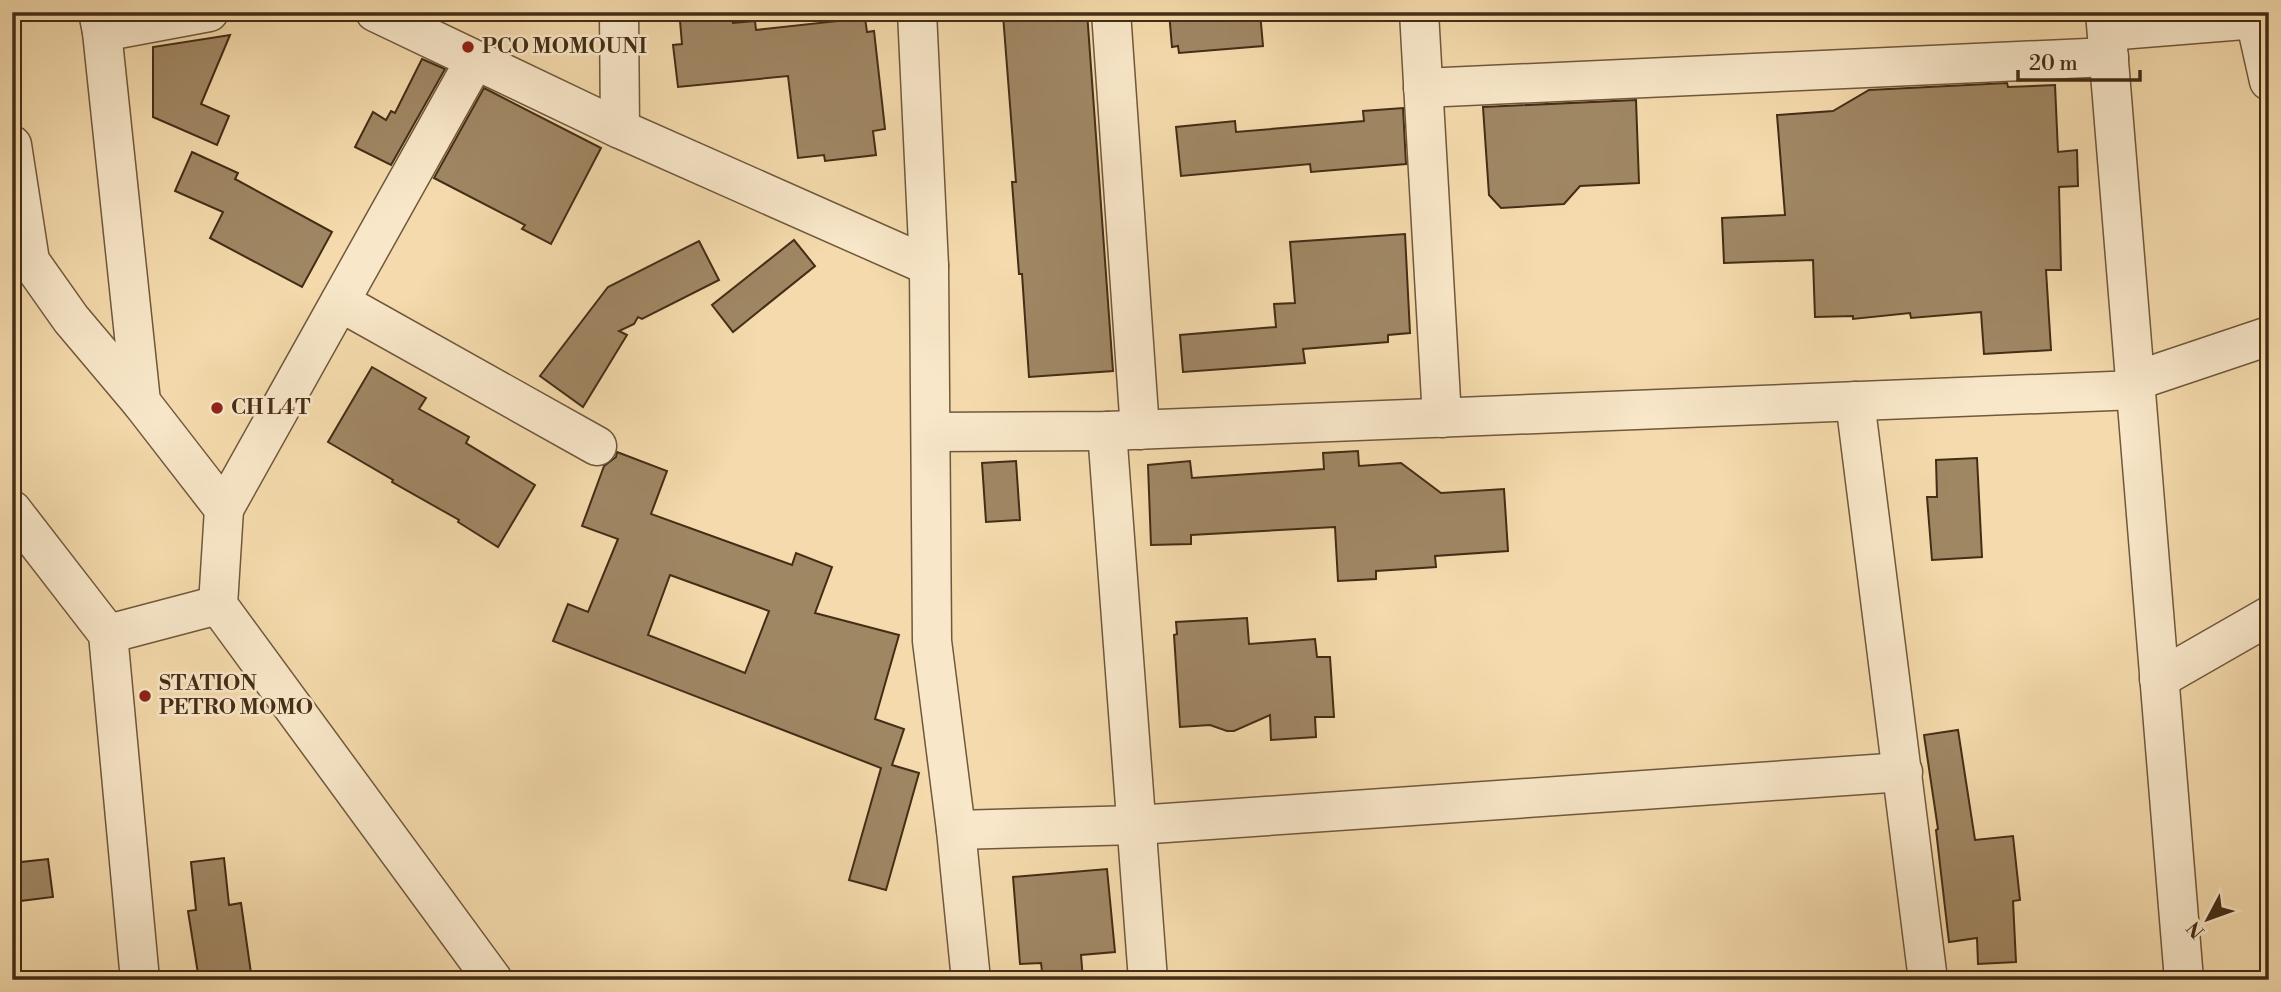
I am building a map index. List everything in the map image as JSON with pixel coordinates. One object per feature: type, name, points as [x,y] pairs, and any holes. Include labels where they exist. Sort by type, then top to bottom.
[{"type":"street","points":[[141,402],[100,22],[209,12]]},
{"type":"street","points":[[375,12],[620,129],[929,266]]},
{"type":"street","points":[[619,12],[620,129]]},
{"type":"street","points":[[917,12],[929,266],[932,641],[956,830],[971,980]]},
{"type":"street","points":[[1111,12],[1137,825],[1148,980]]},
{"type":"street","points":[[1419,12],[1442,418]]},
{"type":"street","points":[[1423,88],[2107,34],[2262,19],[2269,81]]},
{"type":"street","points":[[2107,34],[2184,980]]},
{"type":"street","points":[[475,60],[224,509],[218,605],[493,980]]},
{"type":"street","points":[[12,145],[30,261],[71,319],[141,402],[224,509]]},
{"type":"street","points":[[340,302],[597,446]]},
{"type":"street","points":[[932,432],[1124,430],[1442,418],[2135,386],[2269,336]]},
{"type":"street","points":[[1855,401],[1928,980]]},
{"type":"street","points":[[12,509],[108,634],[140,980]]},
{"type":"street","points":[[108,634],[218,605]]},
{"type":"street","points":[[2159,679],[2269,616]]},
{"type":"street","points":[[956,830],[1137,825],[1903,772]]},
{"type":"building","points":[[1087,12],[1113,371],[1029,377],[1012,182],[1016,182],[1003,15]]},
{"type":"building","points":[[1169,12],[1260,12],[1263,46],[1179,53],[1178,46],[1172,47]]},
{"type":"building","points":[[732,16],[733,23],[755,21],[756,30],[865,18],[867,32],[874,31],[885,129],[873,131],[876,155],[825,161],[824,155],[798,158],[788,76],[678,87],[673,45],[682,44],[680,21]]},
{"type":"building","points":[[230,35],[201,104],[229,116],[217,145],[153,117],[153,47]]},
{"type":"building","points":[[422,59],[445,69],[391,165],[355,147],[373,112],[386,120],[391,111],[395,113]]},
{"type":"building","points":[[2007,83],[2008,87],[2055,85],[2058,152],[2077,150],[2078,186],[2059,187],[2061,270],[2046,270],[2051,350],[1984,354],[1981,312],[1911,318],[1910,313],[1853,319],[1853,316],[1815,317],[1813,260],[1724,263],[1722,218],[1785,215],[1777,115],[1833,111],[1869,90]]},
{"type":"building","points":[[484,88],[601,148],[551,244],[522,229],[525,225],[434,178]]},
{"type":"building","points":[[1636,100],[1639,183],[1580,186],[1564,204],[1501,208],[1489,195],[1483,107]]},
{"type":"building","points":[[1403,108],[1406,164],[1311,172],[1310,164],[1181,176],[1176,127],[1235,121],[1236,132],[1364,121],[1363,111]]},
{"type":"building","points":[[192,152],[238,173],[235,179],[332,232],[302,287],[210,238],[223,212],[175,191]]},
{"type":"building","points":[[1405,234],[1410,333],[1388,335],[1388,342],[1303,349],[1305,363],[1183,372],[1180,335],[1276,327],[1274,304],[1295,303],[1290,242]]},
{"type":"building","points":[[794,240],[815,266],[733,332],[712,305]]},
{"type":"building","points":[[699,241],[719,280],[642,319],[638,317],[634,324],[619,331],[627,335],[583,407],[540,376],[608,287]]},
{"type":"building","points":[[372,367],[426,398],[419,409],[469,437],[466,443],[535,485],[498,547],[458,522],[459,520],[328,442]]},
{"type":"building","points":[[1358,451],[1359,466],[1401,463],[1441,493],[1504,489],[1508,551],[1435,556],[1436,567],[1376,571],[1376,579],[1338,581],[1335,527],[1191,535],[1191,544],[1151,545],[1148,465],[1190,461],[1192,478],[1324,469],[1323,453]]},
{"type":"building","points":[[617,452],[667,471],[651,514],[792,565],[796,553],[832,567],[815,613],[899,635],[875,719],[904,729],[892,765],[919,773],[886,890],[849,880],[881,768],[553,641],[568,604],[588,612],[618,539],[582,526],[604,466],[616,457]],"holes":[[[670,575],[769,611],[745,673],[648,635]]]},
{"type":"building","points":[[1977,458],[1982,557],[1932,560],[1927,497],[1937,497],[1936,460]]},
{"type":"building","points":[[1016,461],[1020,520],[986,522],[982,463]]},
{"type":"building","points":[[1247,618],[1249,644],[1315,639],[1317,657],[1330,657],[1334,717],[1315,717],[1316,737],[1271,740],[1270,715],[1234,731],[1210,725],[1180,727],[1174,635],[1177,634],[1176,622]]},
{"type":"building","points":[[1958,730],[1975,840],[2013,836],[2020,900],[2013,901],[2016,962],[1978,964],[1977,938],[1949,942],[1938,829],[1924,735]]},
{"type":"building","points":[[224,858],[229,905],[241,903],[252,980],[199,980],[188,911],[196,910],[191,862]]},
{"type":"building","points":[[48,859],[53,897],[12,902],[12,863]]},
{"type":"building","points":[[1107,869],[1115,952],[1081,955],[1083,980],[1043,980],[1041,963],[1020,964],[1013,877]]},
{"type":"place","name":"PCO MOMOUNI","points":[[468,47]]},
{"type":"place","name":"CH L4T","points":[[217,408]]},
{"type":"place","name":"STATION PETRO MOMO","points":[[145,696]]}]
